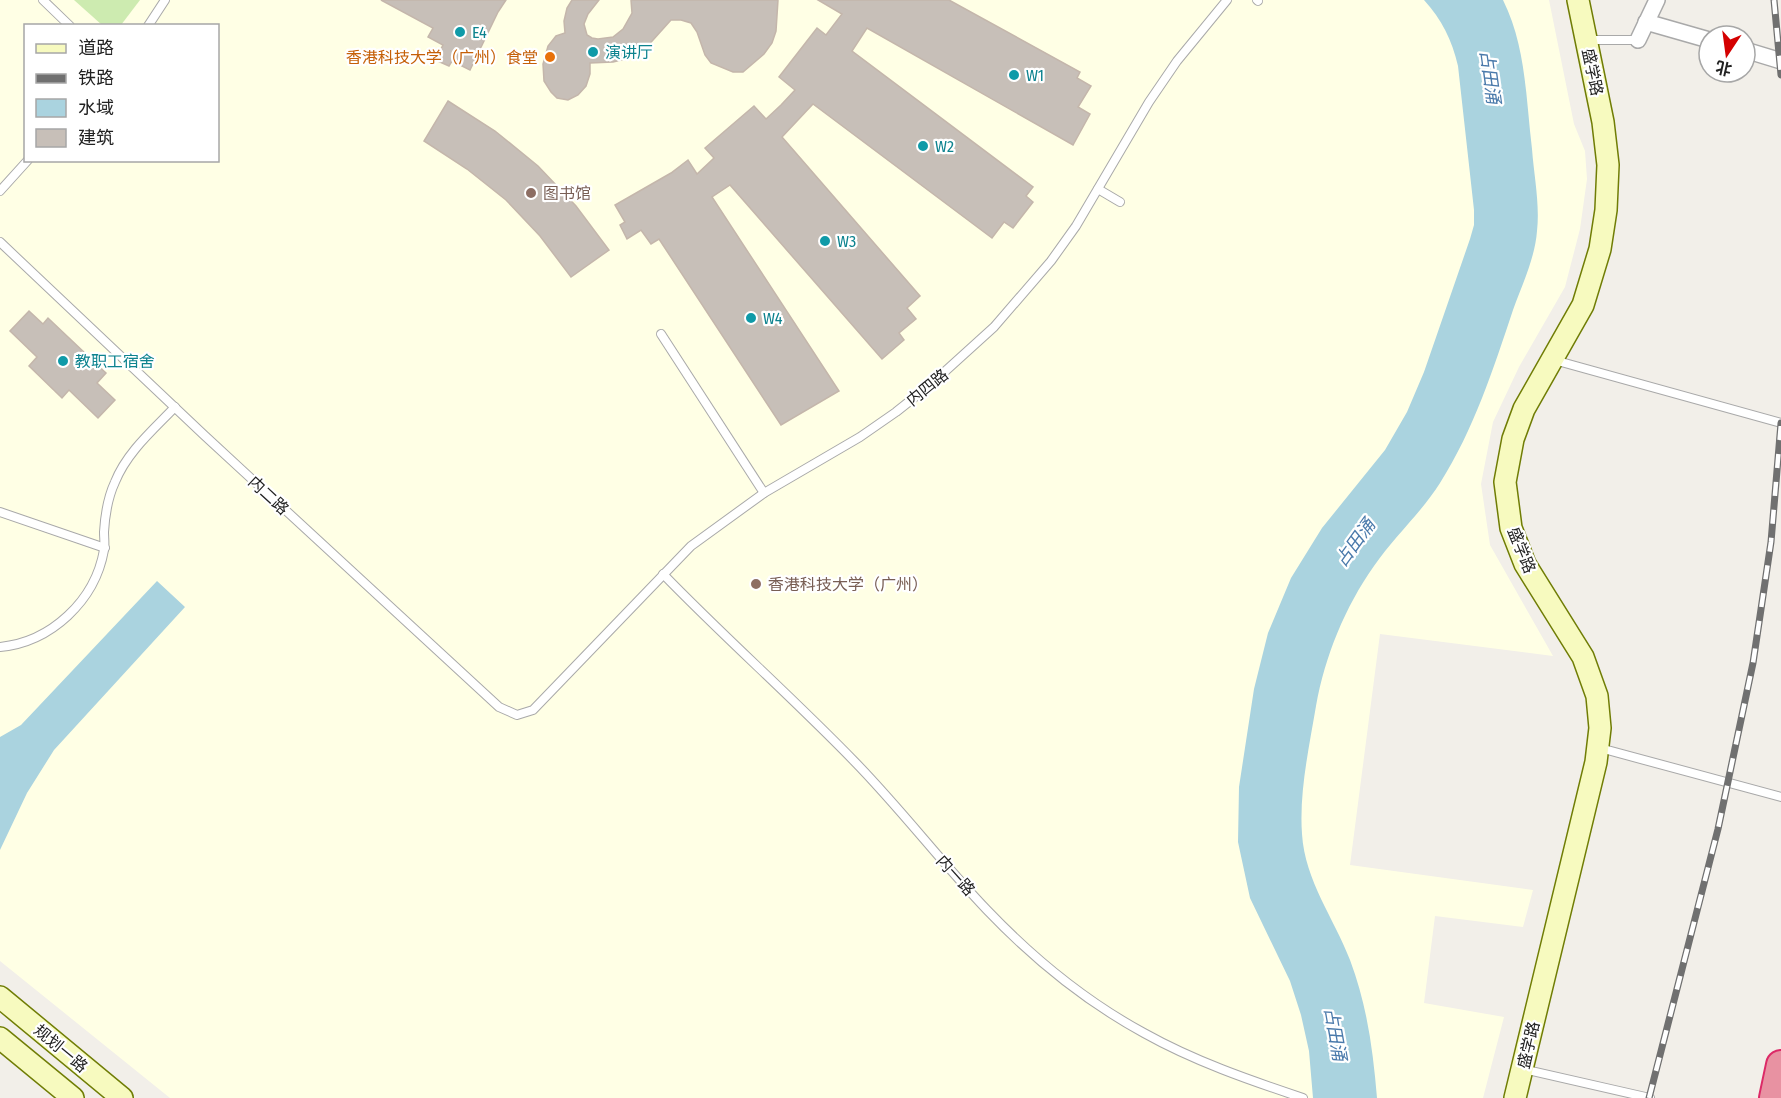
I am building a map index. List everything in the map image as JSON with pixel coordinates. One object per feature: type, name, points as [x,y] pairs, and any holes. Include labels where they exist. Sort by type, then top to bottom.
[{"type":"highway","points":[[1774,1098],[1781,1065]]},
{"type":"street","name":"盛学路","points":[[1515,1098],[1596,762],[1600,728],[1596,696],[1583,657],[1525,564],[1511,528],[1505,482],[1513,439],[1524,409],[1583,305],[1600,249],[1606,210],[1608,165],[1603,122],[1578,0]]},
{"type":"street","points":[[1638,40],[1657,0]]},
{"type":"street","points":[[1646,22],[1697,37]]},
{"type":"street","points":[[1757,54],[1781,61]]},
{"type":"street","name":"规划一路","points":[[0,997],[122,1098]]},
{"type":"street","name":"规划一路","points":[[0,1038],[73,1098]]},
{"type":"lane","points":[[43,0],[68,24]]},
{"type":"lane","points":[[148,24],[165,0]]},
{"type":"lane","name":"内四路","points":[[547,695],[691,546],[764,493],[860,437],[930,385],[994,327],[1051,261],[1076,226],[1149,102],[1177,61],[1227,0]]},
{"type":"lane","points":[[1587,40],[1638,40]]},
{"type":"lane","points":[[0,191],[26,162]]},
{"type":"lane","points":[[1098,189],[1120,202]]},
{"type":"lane","name":"内二路","points":[[0,242],[499,707],[517,715],[533,710],[547,695]]},
{"type":"lane","points":[[661,334],[764,493]]},
{"type":"lane","points":[[1552,360],[1781,423]]},
{"type":"lane","points":[[0,647],[32,639],[62,621],[80,602],[94,580],[105,548],[106,514],[122,466],[132,451],[175,407]]},
{"type":"lane","points":[[0,512],[105,548]]},
{"type":"lane","name":"内一路","points":[[663,574],[856,763],[987,910],[1031,951],[1084,994],[1143,1033],[1193,1058],[1239,1077],[1303,1098]]},
{"type":"lane","points":[[1598,747],[1781,797]]},
{"type":"lane","points":[[1522,1069],[1650,1098]]},
{"type":"shaded area","name":"香港科技大学（广州）","points":[[0,0],[1549,0],[1574,124],[1585,151],[1587,179],[1580,229],[1565,287],[1519,367],[1493,422],[1481,484],[1490,545],[1553,656],[1380,634],[1350,865],[1533,890],[1523,927],[1435,916],[1424,1003],[1504,1017],[1483,1098],[170,1098],[0,961]]},
{"type":"green space","points":[[74,0],[140,0],[122,24],[101,24]]},
{"type":"water","name":"占田涌","points":[[1424,0],[1503,0],[1511,18],[1524,73],[1537,200],[1537,231],[1528,271],[1490,377],[1463,442],[1433,494],[1382,555],[1354,598],[1331,651],[1320,687],[1303,786],[1301,818],[1304,851],[1314,883],[1356,977],[1368,1028],[1377,1098],[1313,1098],[1309,1051],[1301,1015],[1290,981],[1250,898],[1238,842],[1239,787],[1254,689],[1268,633],[1291,578],[1322,528],[1385,450],[1407,412],[1424,372],[1474,225],[1458,66],[1446,31]]},
{"type":"water","points":[[157,581],[185,607],[54,750],[27,793],[0,850],[0,737],[21,725]]},
{"type":"building","name":"E4","points":[[381,0],[506,0],[470,70],[452,61],[449,66],[435,60],[443,45],[428,37],[433,28]]},
{"type":"building","name":"演讲厅","points":[[572,0],[599,0],[588,14],[584,24],[587,35],[598,39],[613,37],[623,29],[632,13],[631,0],[778,0],[776,31],[772,43],[764,54],[743,72],[733,72],[711,63],[691,23],[671,20],[645,49],[629,58],[613,62],[590,63],[590,74],[586,86],[578,95],[568,100],[557,98],[551,92],[544,81],[543,64],[548,46],[556,36],[565,33],[564,21],[567,8]]},
{"type":"building","points":[[818,0],[949,0],[1080,72],[1077,78],[1091,86],[1078,107],[1090,114],[1073,145],[867,28],[852,51],[1033,187],[1026,196],[1033,202],[1013,228],[1004,222],[992,238],[813,104],[782,137],[920,296],[907,308],[916,319],[899,333],[904,340],[882,359],[730,185],[712,197],[839,391],[781,425],[659,239],[651,244],[641,230],[627,239],[620,225],[625,222],[615,205],[671,173],[688,160],[697,174],[714,158],[705,148],[754,106],[766,119],[781,105],[795,90],[779,77],[817,28],[826,35],[842,14]]},
{"type":"building","name":"图书馆","points":[[448,101],[495,131],[538,166],[576,206],[609,250],[571,277],[540,236],[506,200],[467,169],[424,141]]},
{"type":"building","name":"教职工宿舍","points":[[29,311],[43,324],[48,318],[106,373],[97,383],[115,400],[98,418],[69,390],[62,398],[29,366],[37,357],[10,331]]},
{"type":"railway","points":[[1774,0],[1781,75]]},
{"type":"railway","points":[[1649,1098],[1718,829],[1753,663],[1771,542],[1781,423]]},
{"type":"place","name":"E4","points":[[460,32]]},
{"type":"place","name":"演讲厅","points":[[593,52]]},
{"type":"place","name":"香港科技大学（广州）食堂","points":[[550,57]]},
{"type":"place","name":"W1","points":[[1014,75]]},
{"type":"place","name":"W2","points":[[923,146]]},
{"type":"place","name":"图书馆","points":[[531,193]]},
{"type":"place","name":"W3","points":[[825,241]]},
{"type":"place","name":"W4","points":[[751,318]]},
{"type":"place","name":"教职工宿舍","points":[[63,361]]},
{"type":"place","name":"香港科技大学（广州）","points":[[756,584]]}]
